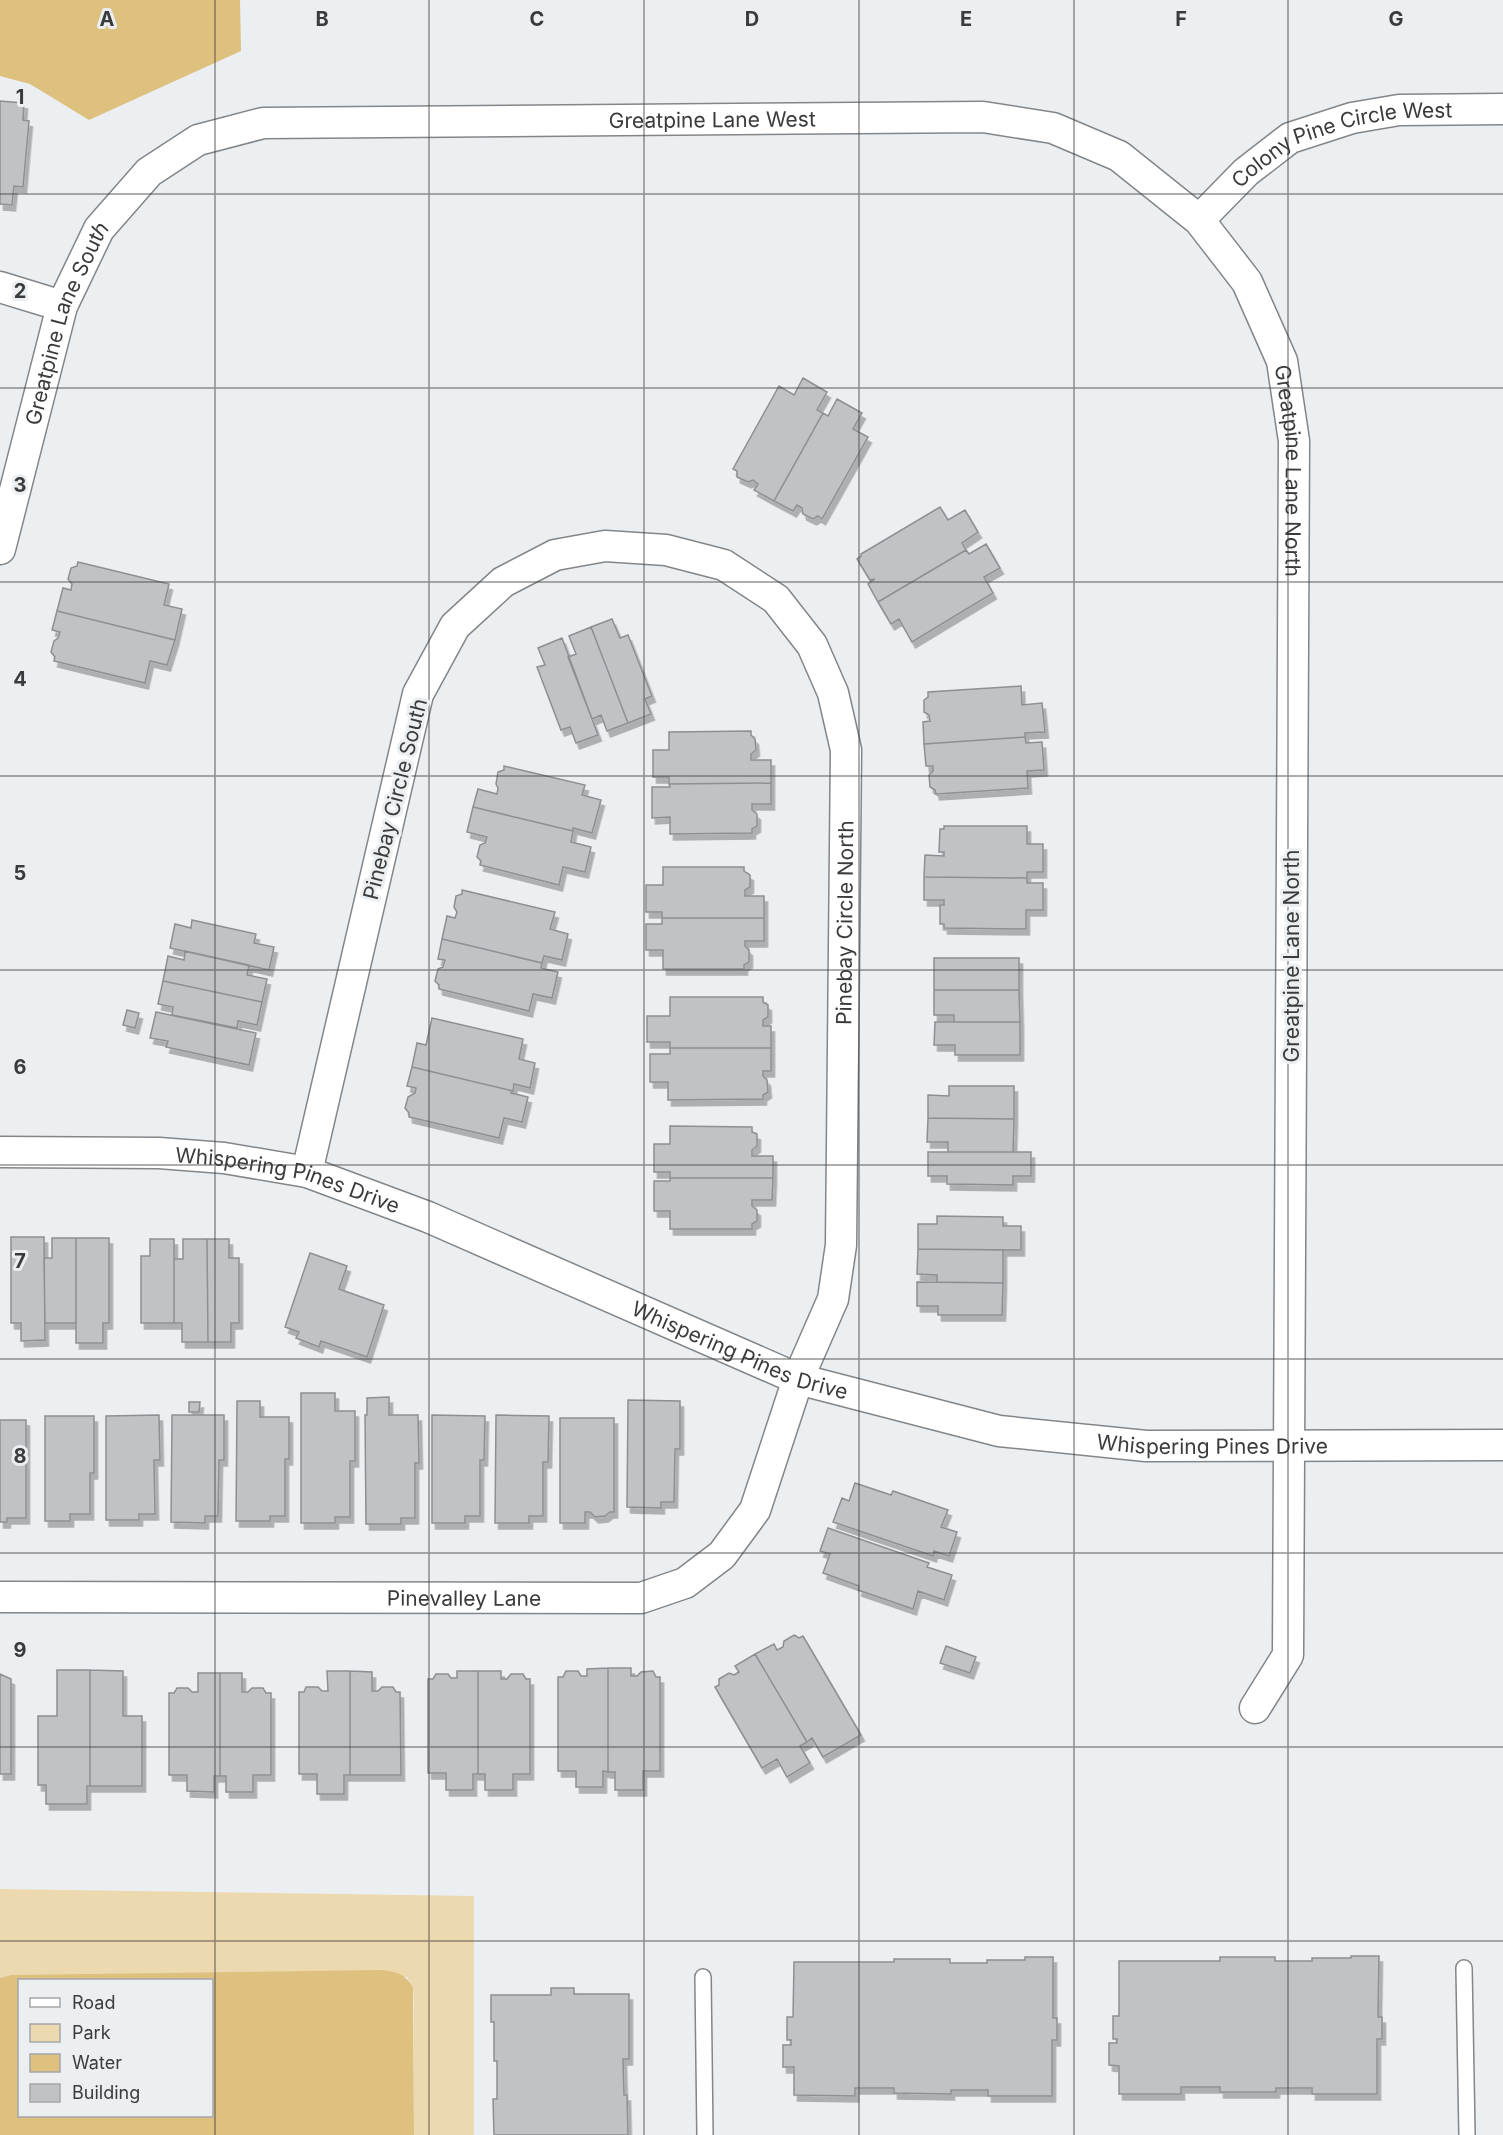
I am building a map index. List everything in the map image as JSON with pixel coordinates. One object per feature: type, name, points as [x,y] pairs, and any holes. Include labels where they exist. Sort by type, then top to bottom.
[{"type":"street","name":"Colony Pine Circle West","points":[[1199,220],[1246,172],[1290,138],[1352,118],[1399,110],[1503,109]]},
{"type":"street","name":"Greatpine Lane West","points":[[198,140],[263,123],[983,117],[1053,128],[1119,156],[1199,220]]},
{"type":"street","name":"Greatpine Lane South","points":[[0,549],[62,306],[99,229],[149,172],[198,140]]},
{"type":"street","name":"Greatpine Lane North","points":[[1199,220],[1247,282],[1282,361],[1294,441],[1288,1655],[1255,1708]]},
{"type":"street","points":[[0,287],[62,306]]},
{"type":"street","name":"Pinebay Circle South","points":[[307,1172],[418,694],[455,626],[503,582],[555,555],[605,546],[666,550]]},
{"type":"street","name":"Pinebay Circle North","points":[[666,550],[724,565],[776,599],[812,645],[833,693],[846,750],[841,1245],[833,1299],[798,1379]]},
{"type":"street","name":"Whispering Pines Drive","points":[[0,1152],[159,1153],[224,1158],[307,1172],[428,1217],[798,1379],[999,1431],[1146,1446],[1503,1446]]},
{"type":"street","name":"Pinevalley Lane","points":[[0,1598],[641,1598],[685,1583],[722,1555],[755,1510],[798,1379]]},
{"type":"lane","points":[[1464,1968],[1467,2135]]},
{"type":"lane","points":[[703,1977],[705,2135]]},
{"type":"green space","points":[[0,1889],[474,1896],[474,2135],[414,2135],[414,1999],[413,1987],[407,1977],[11,1975],[0,1978]]},
{"type":"water","points":[[0,0],[240,0],[241,51],[89,120],[30,84],[0,76]]},
{"type":"water","points":[[383,1970],[397,1973],[404,1976],[413,1987],[414,2135],[0,2135],[0,1978],[11,1975]]},
{"type":"building","points":[[0,101],[24,103],[23,120],[29,121],[23,187],[14,186],[12,205],[0,204]]},
{"type":"building","points":[[803,378],[827,392],[817,410],[823,413],[774,501],[754,490],[758,484],[753,480],[748,482],[737,477],[737,471],[733,469],[779,386],[794,395]]},
{"type":"building","points":[[837,399],[862,413],[853,429],[868,437],[822,519],[818,516],[813,519],[803,514],[802,508],[797,505],[793,511],[774,501],[823,413],[828,416]]},
{"type":"building","points":[[940,507],[948,520],[965,510],[978,532],[962,543],[966,550],[878,602],[868,584],[875,579],[870,580],[857,559],[861,554]]},
{"type":"building","points":[[986,544],[1000,568],[984,577],[993,593],[912,642],[899,619],[891,624],[878,602],[966,550],[969,554]]},
{"type":"building","points":[[78,562],[169,584],[164,605],[182,609],[175,640],[57,611],[63,588],[71,590],[72,584],[68,579],[71,568],[77,566]]},
{"type":"building","points":[[57,611],[175,640],[167,665],[150,661],[145,683],[54,661],[55,657],[51,652],[60,632],[52,630]]},
{"type":"building","points":[[612,619],[620,638],[628,635],[652,696],[645,699],[651,714],[628,723],[591,627]]},
{"type":"building","points":[[591,627],[628,723],[607,731],[601,715],[592,719],[568,657],[576,654],[569,636]]},
{"type":"building","points":[[562,638],[598,735],[576,743],[570,727],[561,730],[537,667],[545,665],[538,648]]},
{"type":"building","points":[[1021,686],[1022,705],[1042,703],[1045,732],[1025,733],[1025,737],[924,744],[923,722],[930,721],[929,715],[924,712],[924,700],[928,697],[928,692]]},
{"type":"building","points":[[751,731],[755,739],[756,750],[751,754],[751,760],[771,760],[771,783],[669,784],[669,777],[653,777],[653,750],[669,750],[669,732]]},
{"type":"building","points":[[1025,737],[1026,743],[1042,742],[1044,770],[1027,771],[1028,788],[936,794],[935,790],[930,787],[929,775],[933,771],[933,766],[926,766],[924,744]]},
{"type":"building","points":[[504,766],[585,785],[582,795],[601,800],[592,833],[573,828],[573,831],[473,807],[478,789],[497,794],[498,772],[504,770]]},
{"type":"building","points":[[771,783],[771,804],[752,804],[752,810],[757,814],[757,826],[752,829],[752,833],[670,834],[670,817],[652,818],[652,787],[670,787],[669,784]]},
{"type":"building","points":[[473,807],[573,831],[571,842],[591,847],[585,872],[563,867],[559,885],[480,865],[481,861],[477,857],[480,845],[485,843],[487,837],[467,832]]},
{"type":"building","points":[[944,826],[1027,826],[1027,844],[1043,844],[1043,872],[1027,872],[1027,878],[924,877],[925,855],[944,856],[944,852],[939,852],[940,829],[944,829]]},
{"type":"building","points":[[663,867],[744,867],[744,871],[750,875],[750,887],[745,890],[745,896],[764,896],[764,918],[662,918],[662,912],[646,912],[646,885],[663,885]]},
{"type":"building","points":[[924,877],[1027,878],[1027,883],[1043,883],[1043,910],[1026,910],[1026,929],[944,928],[944,924],[940,924],[940,905],[944,905],[944,900],[924,900]]},
{"type":"building","points":[[462,890],[555,912],[550,929],[568,934],[562,960],[544,956],[542,963],[442,939],[447,916],[455,918],[456,896],[462,894]]},
{"type":"building","points":[[662,918],[764,918],[764,941],[745,941],[745,946],[749,950],[749,962],[744,965],[744,969],[663,969],[663,950],[646,950],[646,924],[662,924]]},
{"type":"building","points":[[192,920],[256,934],[254,943],[274,947],[269,970],[170,948],[175,924],[191,928]]},
{"type":"building","points":[[442,939],[542,963],[541,968],[558,972],[552,998],[533,994],[529,1011],[439,989],[435,981],[438,969],[443,967],[445,960],[438,959]]},
{"type":"building","points":[[185,951],[249,965],[247,975],[267,979],[262,1002],[163,981],[168,956],[184,960]]},
{"type":"building","points":[[934,958],[1019,958],[1019,990],[934,990]]},
{"type":"building","points":[[163,981],[262,1002],[257,1025],[238,1021],[237,1028],[172,1015],[173,1007],[158,1004]]},
{"type":"building","points":[[934,990],[1019,990],[1020,1022],[954,1022],[954,1015],[934,1015]]},
{"type":"building","points":[[670,997],[763,997],[763,1002],[768,1005],[768,1017],[763,1020],[763,1026],[771,1026],[771,1048],[670,1048],[670,1042],[647,1042],[647,1016],[670,1016]]},
{"type":"building","points":[[127,1010],[139,1013],[135,1028],[123,1025]]},
{"type":"building","points":[[156,1012],[256,1033],[249,1065],[166,1047],[168,1041],[150,1038]]},
{"type":"building","points":[[432,1018],[523,1039],[519,1059],[535,1063],[530,1088],[514,1084],[513,1091],[412,1067],[417,1043],[426,1045]]},
{"type":"building","points":[[935,1022],[1020,1022],[1020,1055],[955,1055],[955,1045],[934,1045]]},
{"type":"building","points":[[670,1048],[771,1048],[771,1071],[763,1071],[763,1076],[767,1080],[768,1092],[763,1095],[763,1099],[668,1100],[668,1082],[650,1082],[650,1054],[670,1054]]},
{"type":"building","points":[[412,1067],[513,1091],[511,1093],[528,1097],[522,1122],[504,1118],[499,1138],[409,1117],[405,1108],[408,1097],[415,1093],[416,1088],[407,1086]]},
{"type":"building","points":[[949,1086],[1014,1086],[1014,1119],[928,1118],[928,1095],[949,1096]]},
{"type":"building","points":[[928,1118],[1014,1119],[1013,1152],[948,1152],[948,1142],[927,1142]]},
{"type":"building","points":[[670,1126],[752,1127],[752,1132],[757,1134],[757,1146],[752,1150],[752,1156],[773,1156],[773,1178],[670,1178],[670,1172],[654,1172],[654,1144],[670,1144]]},
{"type":"building","points":[[928,1152],[1031,1152],[1031,1176],[1013,1176],[1013,1185],[947,1184],[947,1176],[928,1176]]},
{"type":"building","points":[[670,1178],[773,1178],[772,1200],[752,1200],[752,1206],[757,1210],[757,1221],[752,1224],[752,1229],[670,1229],[670,1211],[654,1211],[654,1181],[670,1181]]},
{"type":"building","points":[[937,1216],[1003,1217],[1003,1226],[1021,1226],[1021,1250],[918,1249],[918,1224],[937,1224]]},
{"type":"building","points":[[11,1237],[44,1237],[45,1340],[21,1341],[21,1323],[11,1323]]},
{"type":"building","points":[[52,1238],[76,1238],[76,1323],[45,1323],[44,1258],[52,1258]]},
{"type":"building","points":[[76,1238],[109,1238],[109,1323],[103,1323],[103,1343],[76,1343]]},
{"type":"building","points":[[150,1239],[174,1239],[174,1323],[141,1323],[141,1256],[150,1256]]},
{"type":"building","points":[[183,1239],[207,1239],[208,1342],[182,1342],[182,1323],[174,1323],[174,1259],[183,1259]]},
{"type":"building","points":[[207,1239],[229,1239],[229,1258],[239,1258],[239,1323],[231,1323],[231,1342],[208,1342]]},
{"type":"building","points":[[918,1249],[1003,1250],[1003,1283],[937,1282],[937,1275],[917,1274]]},
{"type":"building","points":[[310,1253],[347,1266],[339,1289],[384,1305],[367,1357],[321,1341],[319,1347],[296,1338],[299,1332],[285,1327]]},
{"type":"building","points":[[917,1282],[1003,1283],[1002,1315],[938,1315],[938,1306],[917,1306]]},
{"type":"building","points":[[301,1393],[335,1393],[335,1411],[355,1411],[355,1461],[350,1461],[350,1517],[335,1517],[335,1523],[301,1523]]},
{"type":"building","points":[[389,1397],[389,1415],[418,1415],[419,1463],[415,1463],[415,1518],[401,1518],[401,1524],[366,1524],[365,1415],[367,1415],[367,1398]]},
{"type":"building","points":[[628,1400],[680,1401],[680,1449],[675,1449],[674,1502],[661,1502],[661,1508],[627,1507]]},
{"type":"building","points":[[237,1401],[260,1401],[260,1417],[289,1417],[289,1459],[285,1459],[285,1516],[270,1516],[270,1521],[236,1521]]},
{"type":"building","points":[[189,1402],[200,1402],[199,1412],[189,1412]]},
{"type":"building","points":[[159,1415],[160,1460],[154,1460],[155,1514],[139,1514],[139,1520],[106,1520],[106,1416]]},
{"type":"building","points":[[172,1415],[224,1415],[224,1460],[219,1460],[218,1516],[205,1516],[205,1523],[171,1522]]},
{"type":"building","points":[[432,1415],[485,1416],[484,1460],[480,1460],[480,1516],[465,1516],[465,1523],[432,1523]]},
{"type":"building","points":[[496,1415],[549,1416],[548,1462],[543,1462],[543,1516],[529,1516],[529,1523],[495,1523]]},
{"type":"building","points":[[45,1416],[94,1416],[94,1473],[90,1473],[90,1514],[70,1514],[70,1521],[45,1521]]},
{"type":"building","points":[[560,1418],[614,1418],[614,1512],[595,1517],[590,1512],[585,1512],[585,1523],[560,1523]]},
{"type":"building","points":[[0,1420],[26,1420],[26,1518],[7,1518],[7,1522],[0,1522]]},
{"type":"building","points":[[855,1483],[891,1495],[893,1491],[948,1510],[941,1527],[957,1532],[949,1556],[934,1551],[933,1556],[833,1522],[842,1498],[849,1501]]},
{"type":"building","points":[[828,1528],[929,1563],[927,1567],[952,1575],[944,1600],[918,1591],[913,1609],[858,1590],[859,1586],[823,1573],[830,1554],[820,1551]]},
{"type":"building","points":[[794,1635],[799,1638],[803,1636],[861,1735],[823,1757],[812,1738],[807,1742],[755,1654],[774,1644],[777,1650],[783,1647],[784,1641]]},
{"type":"building","points":[[946,1646],[976,1657],[970,1673],[940,1663]]},
{"type":"building","points":[[755,1654],[807,1742],[800,1746],[810,1763],[787,1777],[777,1759],[762,1768],[715,1687],[719,1685],[719,1679],[729,1673],[734,1675],[739,1672],[735,1666]]},
{"type":"building","points":[[608,1668],[631,1668],[631,1676],[653,1671],[656,1677],[660,1677],[660,1771],[643,1771],[643,1790],[615,1790],[615,1772],[608,1772]]},
{"type":"building","points":[[608,1668],[608,1772],[603,1771],[603,1787],[576,1787],[576,1771],[558,1771],[558,1677],[563,1677],[566,1671],[578,1671],[581,1676],[587,1676],[587,1669]]},
{"type":"building","points":[[57,1670],[90,1670],[90,1786],[87,1786],[87,1804],[46,1804],[46,1785],[38,1785],[38,1716],[57,1716]]},
{"type":"building","points":[[90,1670],[123,1671],[123,1716],[142,1716],[142,1786],[90,1786]]},
{"type":"building","points":[[327,1671],[350,1671],[350,1775],[344,1775],[344,1794],[317,1794],[317,1774],[299,1774],[299,1692],[304,1692],[306,1687],[318,1687],[322,1691],[328,1691]]},
{"type":"building","points":[[350,1671],[372,1672],[372,1691],[378,1691],[382,1687],[393,1687],[396,1692],[400,1692],[401,1775],[350,1775]]},
{"type":"building","points":[[457,1671],[478,1671],[478,1774],[473,1774],[473,1790],[446,1790],[446,1773],[428,1773],[428,1679],[433,1679],[436,1674],[448,1674],[451,1678],[457,1678]]},
{"type":"building","points":[[478,1671],[501,1671],[501,1679],[507,1679],[511,1674],[523,1674],[526,1679],[530,1679],[530,1774],[513,1774],[513,1790],[485,1790],[485,1774],[478,1774]]},
{"type":"building","points":[[198,1673],[220,1673],[220,1776],[214,1776],[214,1792],[187,1791],[187,1775],[169,1775],[169,1693],[174,1693],[177,1688],[188,1688],[192,1692],[198,1692]]},
{"type":"building","points":[[220,1673],[242,1673],[242,1692],[248,1692],[252,1688],[263,1688],[266,1693],[271,1693],[271,1775],[253,1775],[253,1792],[226,1792],[226,1776],[220,1776]]},
{"type":"building","points":[[0,1674],[11,1679],[11,1774],[0,1774]]},
{"type":"building","points":[[1351,1956],[1379,1956],[1378,2017],[1382,2017],[1382,2039],[1377,2039],[1377,2094],[1312,2094],[1312,2088],[1276,2088],[1276,2092],[1220,2092],[1220,2087],[1181,2087],[1181,2094],[1119,2094],[1119,2066],[1109,2065],[1109,2043],[1117,2043],[1117,2039],[1113,2039],[1113,2016],[1119,2016],[1119,1961],[1220,1961],[1220,1957],[1275,1957],[1275,1961],[1312,1961],[1312,1958],[1351,1958]]},
{"type":"building","points":[[1025,1957],[1053,1957],[1053,2018],[1057,2018],[1057,2040],[1052,2040],[1052,2096],[988,2096],[988,2090],[951,2090],[951,2094],[894,2093],[894,2088],[855,2088],[855,2096],[794,2095],[794,2067],[783,2067],[783,2045],[791,2045],[791,2040],[787,2040],[787,2017],[793,2017],[794,1962],[894,1962],[894,1959],[950,1959],[950,1963],[987,1963],[987,1960],[1025,1960]]},
{"type":"building","points":[[551,1988],[574,1988],[574,1994],[629,1994],[629,2059],[623,2059],[628,2135],[494,2135],[493,2099],[497,2099],[497,2061],[494,2061],[491,1995],[551,1995]]}]
